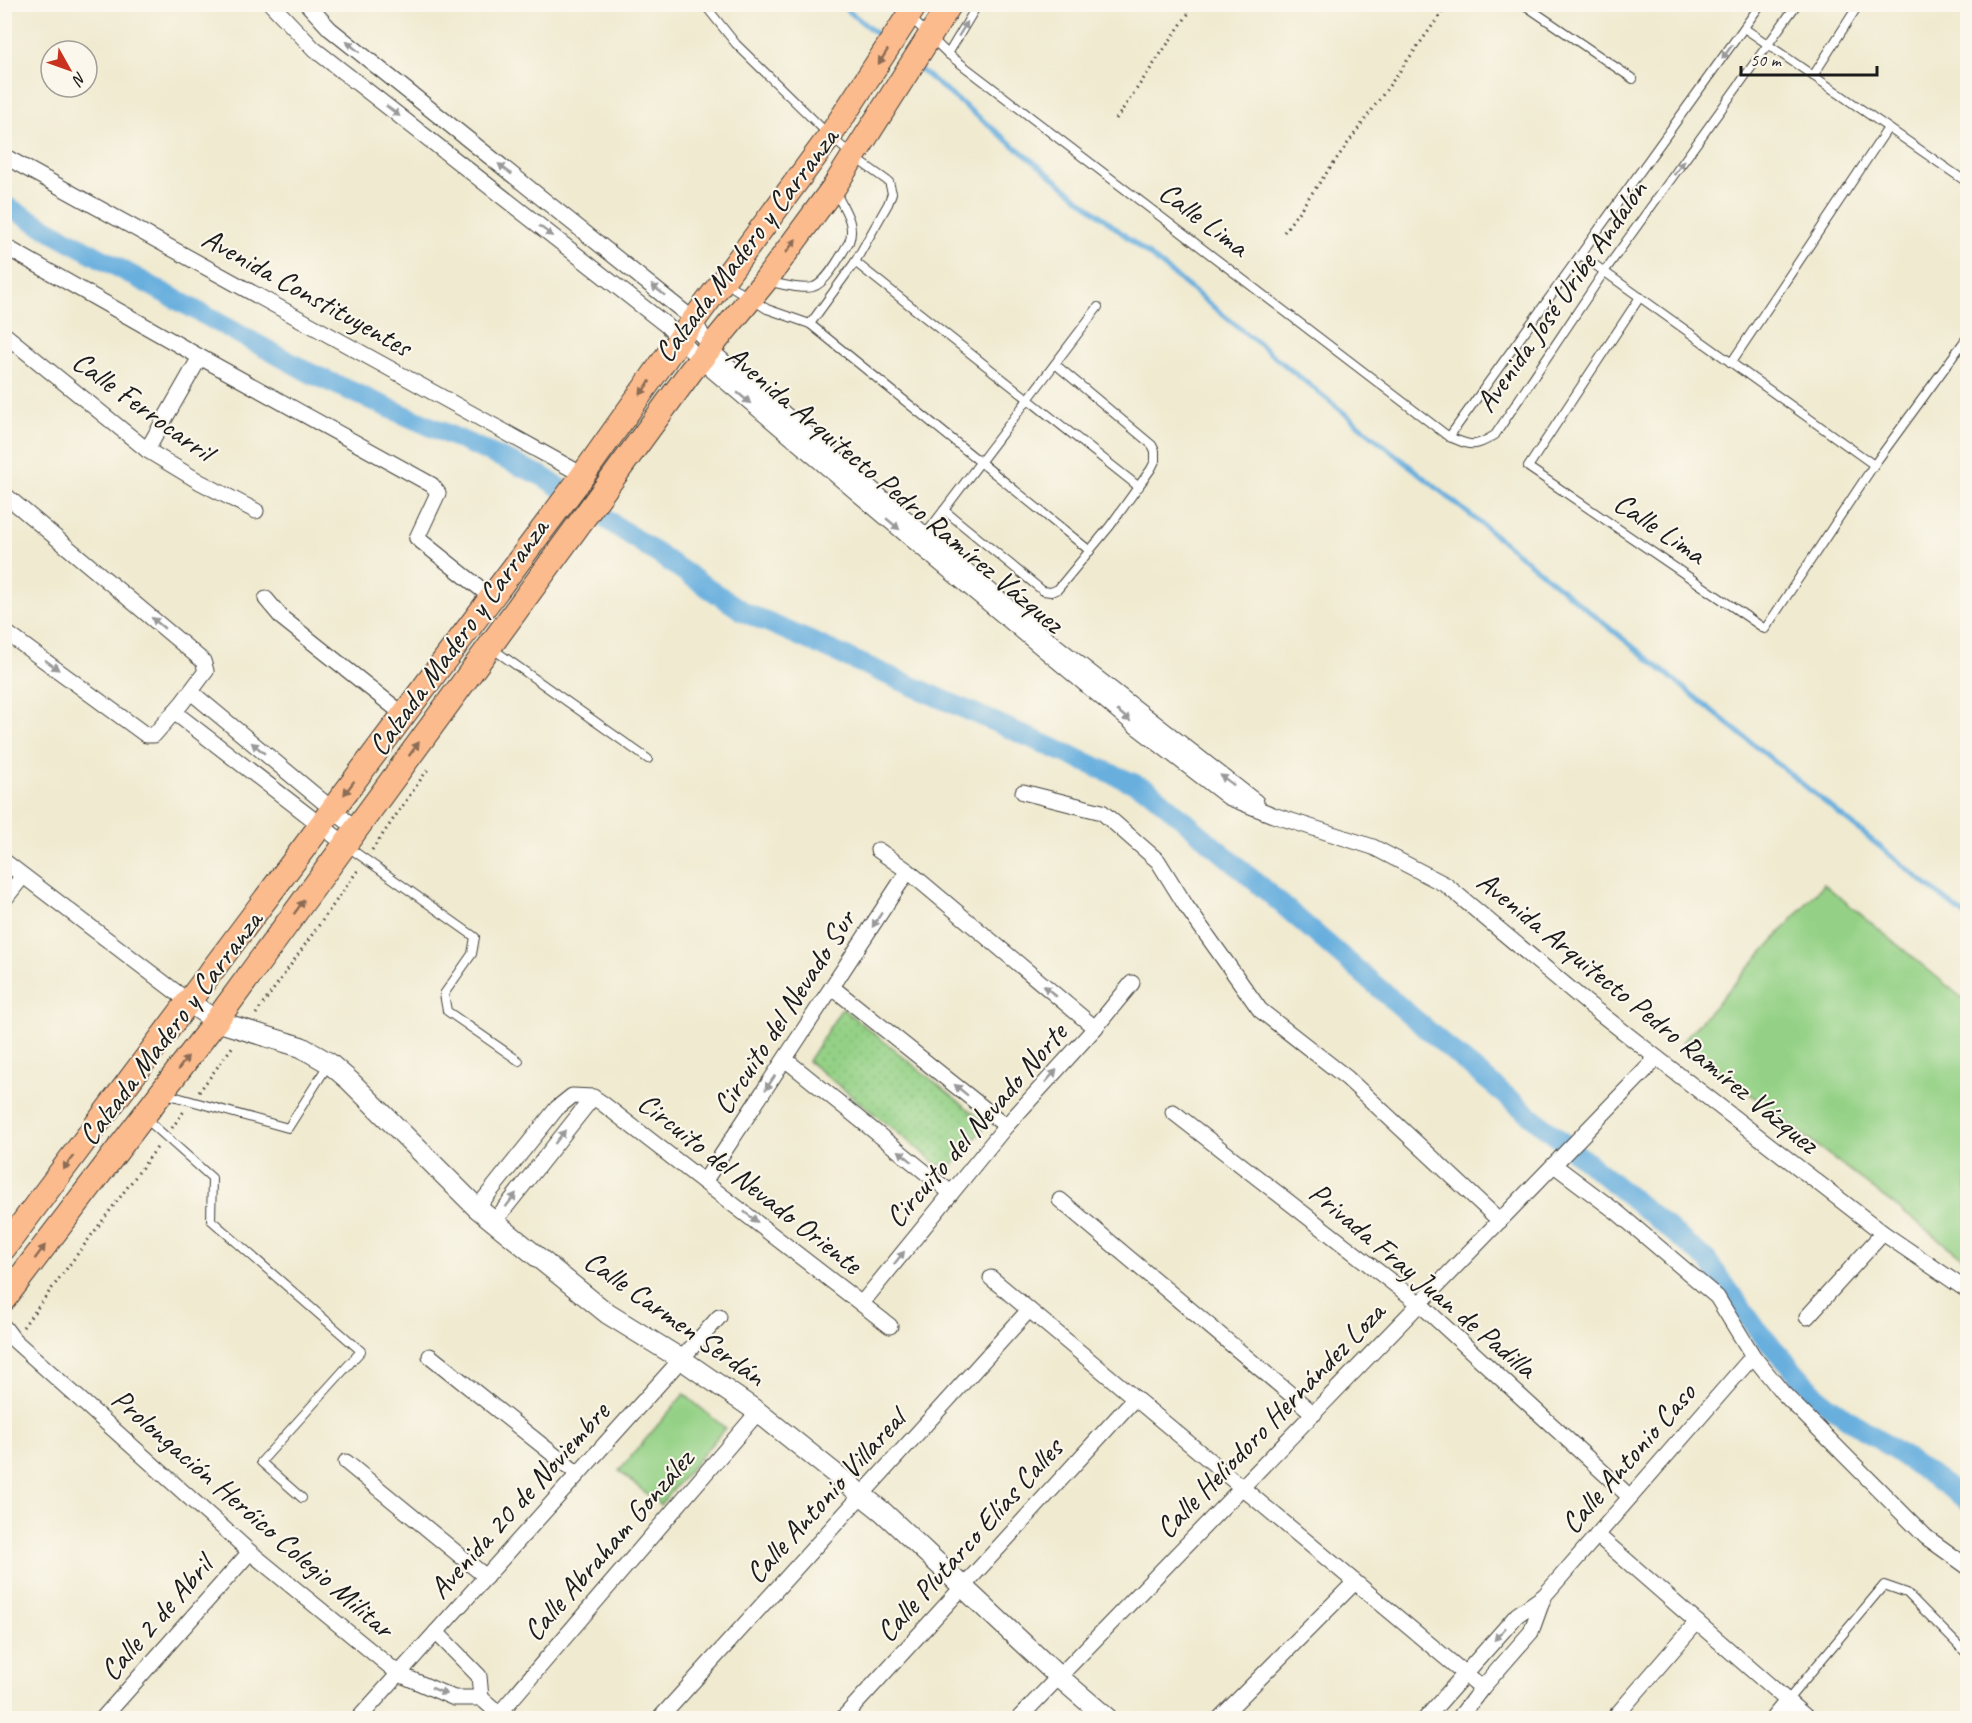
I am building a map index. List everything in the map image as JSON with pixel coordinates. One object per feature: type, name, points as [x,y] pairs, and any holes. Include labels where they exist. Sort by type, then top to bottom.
[{"type":"main road","name":"Calzada Madero y Carranza","points":[[4,1299],[216,1021],[704,355],[758,290],[834,187],[950,4]]},
{"type":"main road","name":"Calzada Madero y Carranza","points":[[4,1248],[580,478],[830,136],[864,86],[908,13]]},
{"type":"main road","points":[[529,547],[551,562]]},
{"type":"main road","points":[[431,678],[453,696]]},
{"type":"street","name":"Avenida Arquitecto Pedro Ramírez Vázquez","points":[[271,4],[314,49],[658,319],[680,339],[704,355],[925,535],[1037,631],[1273,815]]},
{"type":"street","name":"Avenida Arquitecto Pedro Ramírez Vázquez","points":[[307,4],[330,29],[694,320],[704,355],[1133,724],[1228,797],[1273,815],[1373,848],[1446,885],[1587,1003],[1657,1058],[1883,1233],[1968,1291]]},
{"type":"street","points":[[468,171],[484,152]]},
{"type":"street","name":"Avenida Constituyentes","points":[[4,156],[580,478]]},
{"type":"street","points":[[4,246],[432,485],[438,493],[417,538],[491,597]]},
{"type":"street","name":"Calle Ferrocarril","points":[[4,334],[147,450],[200,482],[256,511]]},
{"type":"street","points":[[147,450],[200,357]]},
{"type":"street","points":[[4,494],[203,661],[206,671],[154,735],[146,735],[4,631]]},
{"type":"street","points":[[266,599],[282,618],[404,715]]},
{"type":"street","points":[[191,692],[350,837]]},
{"type":"street","points":[[174,712],[327,818]]},
{"type":"street","points":[[1023,792],[1102,812],[1158,861],[1186,906],[1260,1010],[1347,1078],[1500,1221]]},
{"type":"street","points":[[878,850],[908,871],[1095,1028]]},
{"type":"street","points":[[4,861],[189,1002]]},
{"type":"street","name":"Circuito del Nevado Sur","points":[[704,1182],[908,871]]},
{"type":"street","points":[[4,900],[23,876]]},
{"type":"street","name":"Circuito del Nevado Norte","points":[[862,1303],[1006,1126],[1095,1028],[1132,983]]},
{"type":"street","points":[[833,988],[1006,1126]]},
{"type":"street","name":"Calle Carmen Serdán","points":[[189,1002],[216,1021],[301,1047],[329,1064],[350,1081],[477,1208],[608,1314],[681,1359],[758,1412],[883,1512],[1107,1719]]},
{"type":"street","name":"Calle Heliodoro Hernández Loza","points":[[1019,1719],[1657,1058]]},
{"type":"street","points":[[786,1060],[951,1193]]},
{"type":"street","name":"Circuito del Nevado Oriente","points":[[477,1208],[557,1108],[572,1096],[592,1097],[890,1326]]},
{"type":"street","points":[[494,1222],[592,1097]]},
{"type":"street","name":"Privada Fray Juan de Padilla","points":[[1173,1112],[1420,1304],[1630,1497]]},
{"type":"street","points":[[1557,1162],[1717,1297],[1753,1356],[1782,1392],[1926,1537],[1968,1567]]},
{"type":"street","points":[[1060,1200],[1314,1414]]},
{"type":"street","points":[[1808,1317],[1883,1233]]},
{"type":"street","points":[[991,1278],[1482,1688]]},
{"type":"street","name":"Calle Antonio Villareal","points":[[660,1719],[1029,1310]]},
{"type":"street","name":"Avenida 20 de Noviembre","points":[[359,1719],[718,1317]]},
{"type":"street","name":"Prolongación Heróico Colegio Militar","points":[[8,1334],[250,1552],[399,1674],[454,1698],[481,1698],[479,1676],[436,1632]]},
{"type":"street","points":[[430,1356],[578,1474]]},
{"type":"street","name":"Calle Antonio Caso","points":[[1426,1719],[1517,1615],[1544,1596],[1753,1356]]},
{"type":"street","name":"Calle Plutarco Elías Calles","points":[[843,1719],[1135,1398]]},
{"type":"street","name":"Calle Abraham González","points":[[501,1716],[758,1412]]},
{"type":"street","points":[[346,1462],[486,1577]]},
{"type":"street","points":[[1597,1535],[1807,1719]]},
{"type":"street","name":"Calle 2 de Abril","points":[[103,1719],[250,1552]]},
{"type":"street","points":[[1220,1719],[1355,1582]]},
{"type":"street","name":"Calle Antonio Caso","points":[[1459,1719],[1482,1688],[1531,1632],[1544,1596]]},
{"type":"street","points":[[1614,1719],[1697,1622]]},
{"type":"street","points":[[481,1698],[501,1716]]},
{"type":"street","points":[[1773,1719],[1787,1701]]},
{"type":"lane","points":[[704,4],[736,44],[830,136],[854,157],[889,182],[892,193],[888,204],[855,262],[810,324]]},
{"type":"lane","points":[[948,54],[978,4]]},
{"type":"lane","points":[[1523,4],[1633,79]]},
{"type":"lane","name":"Avenida José Uribe Andalón","points":[[1761,4],[1449,437],[1467,444],[1479,444],[1495,435],[1605,272],[1797,4]]},
{"type":"lane","points":[[1814,76],[1859,4]]},
{"type":"lane","name":"Calle Lima","points":[[908,13],[927,42],[948,54],[1449,437]]},
{"type":"lane","points":[[1744,28],[1968,183]]},
{"type":"lane","points":[[1731,363],[1888,128]]},
{"type":"lane","points":[[723,281],[758,290],[816,287],[823,281],[852,235],[852,228],[834,187]]},
{"type":"lane","points":[[1581,255],[1874,465],[1968,336]]},
{"type":"lane","points":[[855,262],[1139,487]]},
{"type":"lane","points":[[758,290],[767,309],[810,324],[1090,551]]},
{"type":"lane","name":"Calle Lima","points":[[1640,297],[1528,467],[1765,629],[1874,465]]},
{"type":"lane","points":[[925,535],[1098,307]]},
{"type":"lane","points":[[944,510],[1043,591],[1051,592],[1058,589],[1090,551],[1139,487],[1155,461],[1155,451],[1152,445],[1055,364]]},
{"type":"lane","points":[[490,646],[648,759]]},
{"type":"lane","points":[[350,837],[365,859],[476,937],[472,954],[444,994],[447,1011],[519,1061]]},
{"type":"lane","points":[[161,1093],[288,1128],[329,1064]]},
{"type":"lane","points":[[143,1116],[212,1178],[211,1220],[361,1351],[261,1462],[302,1498]]},
{"type":"lane","points":[[1787,1701],[1884,1585],[1907,1593],[1968,1655]]},
{"type":"path","points":[[1116,119],[1195,4]]},
{"type":"path","points":[[1284,232],[1448,4]]},
{"type":"path","points":[[8,1334],[192,1102],[430,766]]},
{"type":"green space","points":[[1824,884],[1967,1002],[1967,1261],[1682,1042]]},
{"type":"green space","points":[[842,1008],[987,1124],[947,1172],[808,1061]]},
{"type":"green space","points":[[684,1394],[725,1428],[660,1505],[619,1471]]},
{"type":"waterway","points":[[840,4],[885,41]]},
{"type":"waterway","points":[[918,68],[1968,918]]},
{"type":"waterway","points":[[4,205],[310,373],[542,476],[744,612],[1149,790],[1460,1058],[1707,1260],[1759,1332],[1821,1400],[1968,1501]]}]
